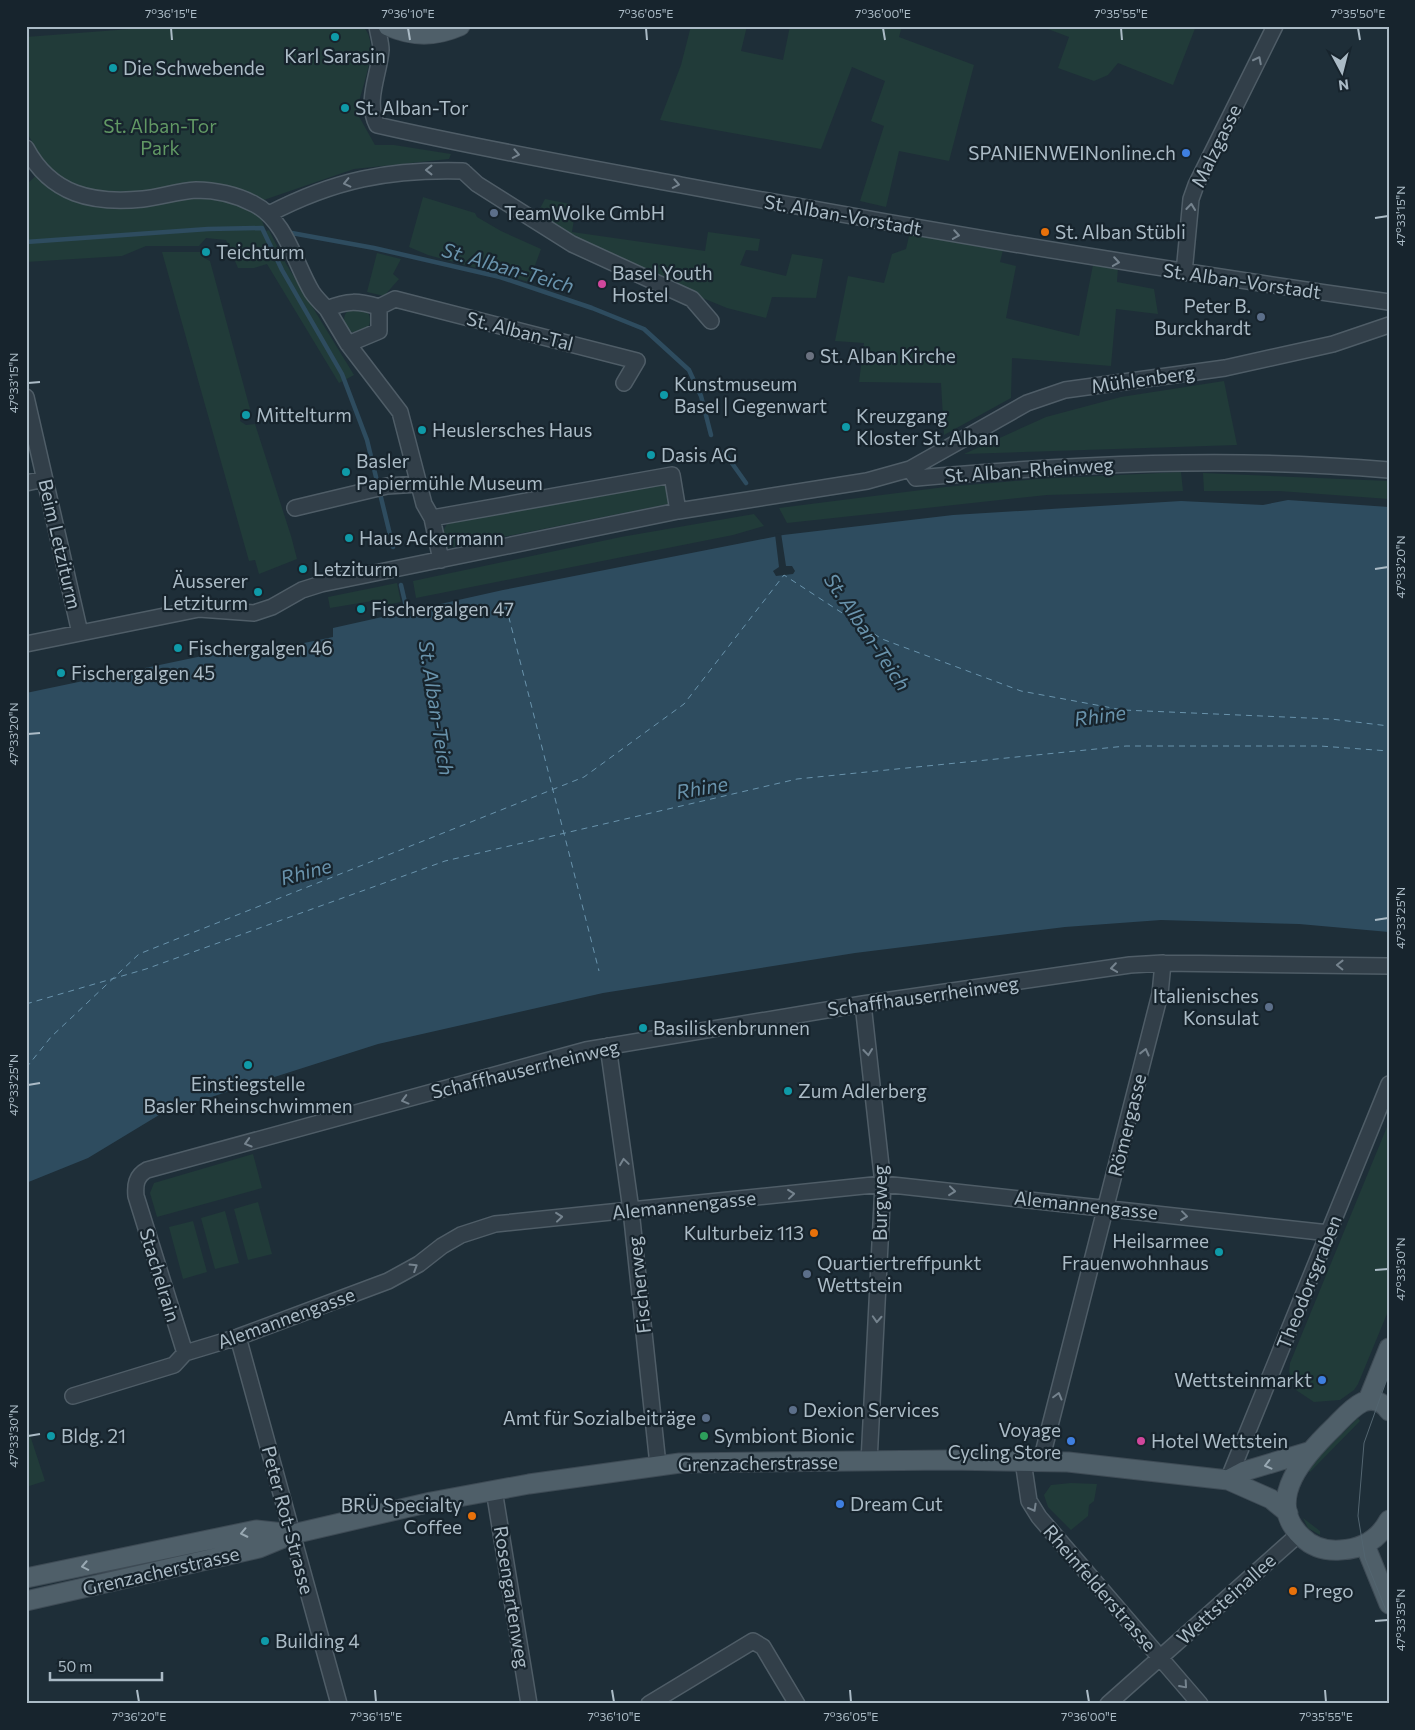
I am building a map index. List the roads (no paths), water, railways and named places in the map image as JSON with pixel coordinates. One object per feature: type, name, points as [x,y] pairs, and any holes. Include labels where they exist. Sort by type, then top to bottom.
[{"type":"main road","points":[[386,27],[407,33],[427,35],[460,26]]},
{"type":"main road","points":[[1368,1400],[1389,1348]]},
{"type":"main road","points":[[1389,1411],[1383,1404],[1368,1400],[1356,1405],[1308,1452],[1291,1481],[1287,1497],[1288,1512],[1299,1534],[1312,1544],[1328,1550],[1348,1550],[1365,1544],[1380,1533],[1389,1520]]},
{"type":"main road","points":[[1228,1480],[1245,1471],[1308,1452]]},
{"type":"main road","name":"Grenzacherstrasse","points":[[26,1601],[260,1548],[292,1534],[494,1490],[658,1465],[1032,1460],[1228,1480],[1272,1499],[1288,1512]]},
{"type":"main road","name":"Grenzacherstrasse","points":[[26,1578],[256,1530],[292,1534]]},
{"type":"main road","points":[[1365,1544],[1389,1604]]},
{"type":"street","name":"St. Alban-Vorstadt","points":[[386,27],[372,102],[373,117],[377,125],[468,145],[860,219],[1184,273],[1389,302]]},
{"type":"street","name":"Malzgasse","points":[[1184,273],[1192,199],[1196,185],[1272,32]]},
{"type":"street","points":[[463,171],[468,145]]},
{"type":"street","points":[[26,148],[47,177],[71,193],[122,200],[143,199],[195,190],[212,191],[246,201],[274,220],[313,293],[327,309],[348,344],[400,412],[424,504],[432,518],[441,560]]},
{"type":"street","points":[[274,220],[324,188],[361,179],[424,170],[463,171],[477,184],[572,244],[692,299],[711,321]]},
{"type":"street","name":"St. Alban-Tal","points":[[327,309],[343,302],[362,302],[379,307],[395,299],[637,361],[624,383]]},
{"type":"street","points":[[348,344],[379,331],[379,307]]},
{"type":"street","name":"Mühlenberg","points":[[910,469],[1027,403],[1064,390],[1225,368],[1333,344],[1389,325]]},
{"type":"street","name":"Beim Letziturm","points":[[26,397],[80,633]]},
{"type":"street","name":"St. Alban-Rheinweg","points":[[910,469],[916,478],[1040,467],[1186,462],[1303,464],[1389,470]]},
{"type":"street","points":[[26,644],[199,609],[254,613],[272,607],[302,590],[321,584],[678,511],[867,481],[910,469]]},
{"type":"street","points":[[432,518],[672,474],[678,511]]},
{"type":"street","points":[[26,483],[44,479]]},
{"type":"street","points":[[295,508],[387,486],[419,484]]},
{"type":"street","name":"Schaffhauserrheinweg","points":[[136,1196],[136,1182],[142,1173],[147,1170],[586,1050],[863,1004],[1130,965],[1162,963],[1389,966]]},
{"type":"street","name":"Römergasse","points":[[1032,1460],[1107,1207],[1160,994],[1162,963]]},
{"type":"street","name":"Burgweg","points":[[863,1004],[883,1184],[869,1462]]},
{"type":"street","name":"Fischerweg","points":[[608,1046],[631,1210],[658,1465]]},
{"type":"street","name":"Theodorsgraben","points":[[1228,1480],[1389,1084]]},
{"type":"street","name":"Alemannengasse","points":[[73,1396],[174,1365],[185,1353],[238,1337],[388,1280],[419,1264],[442,1246],[479,1228],[495,1224],[883,1184],[1107,1207],[1329,1233]]},
{"type":"street","name":"Stachelrain","points":[[136,1196],[185,1353]]},
{"type":"street","name":"Peter Rot-Strasse","points":[[238,1337],[339,1704]]},
{"type":"street","name":"Rheinfelderstrasse","points":[[1032,1460],[1029,1501],[1039,1517],[1200,1704]]},
{"type":"street","name":"Rosengartenweg","points":[[494,1490],[529,1704]]},
{"type":"street","name":"Wettsteinallee","points":[[1108,1704],[1299,1534]]},
{"type":"street","points":[[649,1704],[753,1641],[763,1647],[797,1704]]},
{"type":"water","name":"Rhine","points":[[1288,500],[1389,507],[1389,932],[1299,924],[1161,920],[1065,927],[855,953],[603,993],[378,1044],[164,1112],[88,1158],[26,1183],[26,693],[226,651],[240,656],[333,637],[333,628],[503,590],[783,535],[953,515],[1181,501],[1263,505]]},
{"type":"waterway","name":"St. Alban-Teich","points":[[26,242],[208,229],[262,228],[282,270],[342,374],[367,440],[393,547]]},
{"type":"waterway","name":"St. Alban-Teich","points":[[286,232],[374,248],[500,277],[592,308],[644,329],[689,370],[701,396],[711,435]]},
{"type":"waterway","name":"St. Alban-Teich","points":[[724,452],[746,483]]},
{"type":"waterway","name":"St. Alban-Teich","points":[[401,585],[408,615]]},
{"type":"tram line","points":[[1389,1373],[1364,1443],[1358,1516],[1365,1558],[1389,1618]]},
{"type":"place","name":"Karl Sarasin","points":[[335,37]]},
{"type":"place","name":"Die Schwebende","points":[[113,68]]},
{"type":"place","name":"St. Alban-Tor","points":[[345,108]]},
{"type":"place","name":"SPANIENWEINonline.ch","points":[[1186,153]]},
{"type":"place","name":"TeamWolke GmbH","points":[[494,213]]},
{"type":"place","name":"St. Alban Stübli","points":[[1045,232]]},
{"type":"place","name":"Teichturm","points":[[206,252]]},
{"type":"place","name":"Basel Youth Hostel","points":[[602,284]]},
{"type":"place","name":"Peter B. Burckhardt","points":[[1261,317]]},
{"type":"place","name":"St. Alban Kirche","points":[[810,356]]},
{"type":"place","name":"Kunstmuseum Basel | Gegenwart","points":[[664,395]]},
{"type":"place","name":"Mittelturm","points":[[246,415]]},
{"type":"place","name":"Kreuzgang Kloster St. Alban","points":[[846,427]]},
{"type":"place","name":"Heuslersches Haus","points":[[422,430]]},
{"type":"place","name":"Dasis AG","points":[[651,455]]},
{"type":"place","name":"Basler Papiermühle Museum","points":[[346,472]]},
{"type":"place","name":"Haus Ackermann","points":[[349,538]]},
{"type":"place","name":"Letziturm","points":[[303,569]]},
{"type":"place","name":"Äusserer Letziturm","points":[[258,592]]},
{"type":"place","name":"Fischergalgen 47","points":[[361,609]]},
{"type":"place","name":"Fischergalgen 46","points":[[178,648]]},
{"type":"place","name":"Fischergalgen 45","points":[[61,673]]},
{"type":"place","name":"Italienisches Konsulat","points":[[1269,1007]]},
{"type":"place","name":"Basiliskenbrunnen","points":[[643,1028]]},
{"type":"place","name":"Einstiegstelle Basler Rheinschwimmen","points":[[248,1065]]},
{"type":"place","name":"Zum Adlerberg","points":[[788,1091]]},
{"type":"place","name":"Kulturbeiz 113","points":[[814,1233]]},
{"type":"place","name":"Heilsarmee Frauenwohnhaus","points":[[1219,1252]]},
{"type":"place","name":"Quartiertreffpunkt Wettstein","points":[[807,1274]]},
{"type":"place","name":"Wettsteinmarkt","points":[[1322,1380]]},
{"type":"place","name":"Dexion Services","points":[[793,1410]]},
{"type":"place","name":"Amt für Sozialbeiträge","points":[[706,1418]]},
{"type":"place","name":"Bldg. 21","points":[[51,1436]]},
{"type":"place","name":"Symbiont Bionic","points":[[704,1436]]},
{"type":"place","name":"Voyage Cycling Store","points":[[1071,1441]]},
{"type":"place","name":"Hotel Wettstein","points":[[1141,1441]]},
{"type":"place","name":"Dream Cut","points":[[840,1504]]},
{"type":"place","name":"BRÜ Specialty Coffee","points":[[472,1516]]},
{"type":"place","name":"Prego","points":[[1293,1591]]},
{"type":"place","name":"Building 4","points":[[265,1641]]},
{"type":"park label","name":"St. Alban-Tor Park","points":[[160,137]]}]
